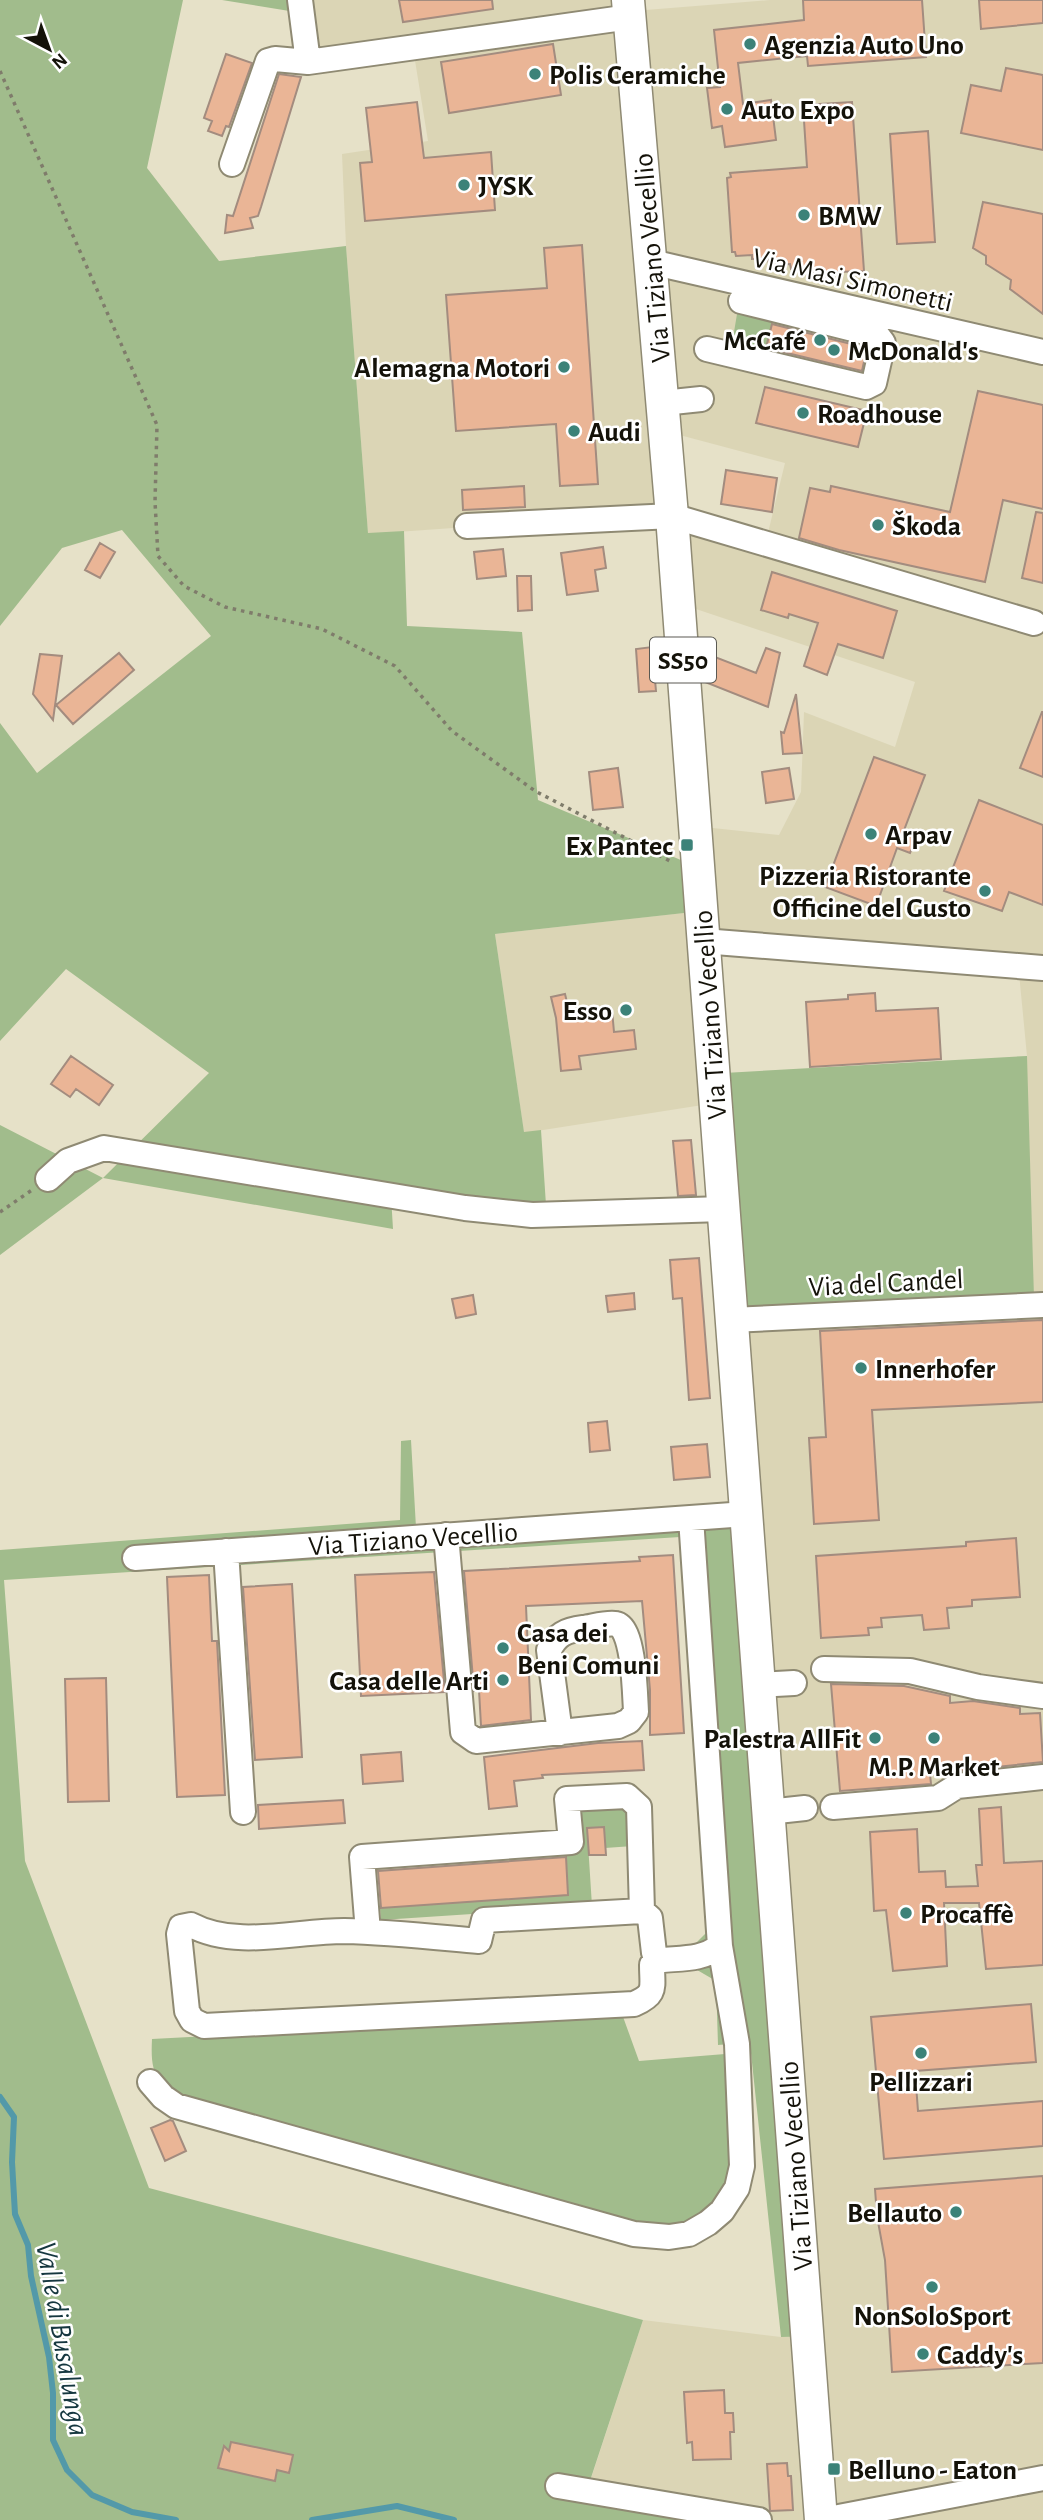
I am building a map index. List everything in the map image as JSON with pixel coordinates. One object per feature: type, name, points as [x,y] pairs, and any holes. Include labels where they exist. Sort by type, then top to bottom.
[{"type":"main road","name":"Via Tiziano Vecellio","points":[[629,9],[673,516],[822,2520]]},
{"type":"street","points":[[300,0],[308,62]]},
{"type":"street","points":[[232,164],[268,61],[275,59],[308,62],[629,9]]},
{"type":"street","name":"Via Masi Simonetti","points":[[651,262],[1043,352]]},
{"type":"street","points":[[707,349],[866,387],[874,383],[883,343],[877,335],[716,294]]},
{"type":"street","points":[[663,403],[701,399]]},
{"type":"street","points":[[467,526],[673,516],[1034,623]]},
{"type":"street","points":[[703,941],[1043,968]]},
{"type":"street","points":[[48,1179],[68,1161],[104,1147],[479,1210],[532,1215],[723,1209]]},
{"type":"street","name":"Via del Candel","points":[[731,1320],[1043,1305]]},
{"type":"street","name":"Via Tiziano Vecellio","points":[[135,1558],[746,1514]]},
{"type":"street","points":[[150,2082],[163,2097],[176,2106],[634,2234],[668,2237],[689,2234],[722,2211],[737,2189],[742,2166],[737,2044],[720,1946],[691,1518]]},
{"type":"street","points":[[446,1535],[463,1732],[476,1741],[560,1733],[618,1726],[629,1721],[636,1712],[629,1641],[625,1629],[616,1623],[568,1630],[554,1639],[549,1650],[560,1733]]},
{"type":"street","points":[[226,1551],[243,1812]]},
{"type":"street","points":[[824,1669],[910,1671],[978,1687],[1043,1696]]},
{"type":"street","points":[[759,1685],[794,1683]]},
{"type":"street","points":[[833,1807],[938,1798],[957,1786],[1043,1777]]},
{"type":"street","points":[[368,1932],[362,1857],[570,1842],[567,1799],[627,1796],[639,1807],[642,1911],[650,1919],[654,1953],[661,1960]]},
{"type":"street","points":[[768,1812],[805,1808]]},
{"type":"street","points":[[642,1911],[484,1920],[479,1941],[368,1932],[240,1937],[204,1932],[191,1924],[181,1927],[179,1934],[187,2011],[192,2020],[204,2026],[225,2027],[634,2004],[648,1998],[653,1991],[652,1965],[661,1960],[698,1958],[720,1946]]},
{"type":"street","points":[[822,2520],[1043,2478]]},
{"type":"street","points":[[558,2486],[759,2520]]},
{"type":"path","points":[[0,71],[157,425],[155,502],[158,556],[184,586],[225,607],[322,629],[395,666],[452,732],[535,791],[699,876]]},
{"type":"path","points":[[0,1212],[48,1179]]},
{"type":"shaded area","points":[[306,0],[619,0],[621,12],[770,0],[1043,0],[1043,2520],[709,2520],[584,2500],[643,2320],[781,2337],[822,2336],[722,1318],[1027,1056],[1019,973],[695,939],[709,1104],[524,1133],[495,934],[692,912],[685,825],[779,835],[801,792],[804,712],[895,747],[915,682],[669,600],[663,513],[368,534],[346,246],[342,154],[428,141],[412,42],[312,56]],"holes":[[[657,429],[785,463],[766,541],[663,513]]]},
{"type":"green space","points":[[0,0],[183,0],[147,168],[219,261],[346,246],[368,533],[404,531],[407,626],[522,632],[538,800],[688,863],[693,912],[495,934],[524,1132],[541,1130],[546,1205],[391,1196],[393,1229],[103,1178],[209,1073],[66,969],[0,1041],[0,723],[37,773],[211,636],[122,530],[62,548],[0,626]]},
{"type":"green space","points":[[222,0],[306,0],[308,14]]},
{"type":"green space","points":[[738,308],[774,317],[765,353],[732,344]]},
{"type":"green space","points":[[1027,1056],[1034,1298],[722,1318],[706,1074]]},
{"type":"green space","points":[[0,1125],[103,1178],[0,1255]]},
{"type":"green space","points":[[411,1440],[417,1545],[735,1527],[822,2336],[781,2337],[751,2053],[742,2043],[718,2045],[716,1981],[692,1967],[691,1948],[708,1931],[680,1537],[4,1580],[25,1861],[149,2188],[643,2320],[584,2499],[709,2520],[0,2520],[0,1550],[400,1520],[401,1441]]},
{"type":"green space","points":[[626,1805],[633,1846],[605,1848],[587,1828],[592,1906],[381,1920],[380,1908],[568,1895],[566,1856],[572,1806]]},
{"type":"green space","points":[[622,2014],[639,2061],[725,2054],[738,2159],[717,2201],[684,2225],[656,2231],[188,2100],[162,2082],[152,2062],[152,2039]]},
{"type":"building","points":[[399,0],[492,0],[493,9],[403,22]]},
{"type":"building","points":[[803,0],[922,0],[926,57],[808,66],[807,56],[738,63],[743,104],[771,100],[776,140],[725,147],[722,126],[712,128],[707,88],[720,87],[714,30],[804,20]]},
{"type":"building","points":[[979,0],[1043,0],[1043,23],[981,29]]},
{"type":"building","points":[[553,44],[561,95],[449,113],[441,62]]},
{"type":"building","points":[[226,54],[252,63],[229,127],[226,126],[222,136],[208,131],[212,121],[204,118]]},
{"type":"building","points":[[1006,68],[1043,75],[1043,150],[961,133],[971,85],[1001,91]]},
{"type":"building","points":[[279,74],[301,77],[258,216],[250,218],[253,228],[225,233],[227,215],[233,216]]},
{"type":"building","points":[[417,102],[424,158],[491,152],[495,210],[365,221],[360,163],[372,162],[366,108]]},
{"type":"building","points":[[852,102],[864,271],[810,273],[810,268],[791,269],[790,264],[769,265],[768,258],[736,256],[735,252],[732,252],[727,178],[731,177],[730,173],[807,167],[803,105]]},
{"type":"building","points":[[928,131],[935,242],[897,244],[890,134]]},
{"type":"building","points":[[983,202],[1043,214],[1043,314],[1010,289],[1011,280],[986,264],[986,256],[973,248]]},
{"type":"building","points":[[582,245],[598,484],[560,486],[556,424],[456,431],[446,295],[547,288],[544,248]]},
{"type":"building","points":[[772,324],[867,348],[862,371],[766,348]]},
{"type":"building","points":[[765,387],[867,411],[858,447],[756,423]]},
{"type":"building","points":[[978,391],[1043,405],[1043,509],[1003,500],[985,582],[839,550],[799,538],[810,488],[830,492],[831,486],[950,512]]},
{"type":"building","points":[[726,470],[777,478],[772,512],[721,504]]},
{"type":"building","points":[[524,486],[525,507],[463,510],[462,490]]},
{"type":"building","points":[[1036,512],[1043,513],[1043,583],[1022,578]]},
{"type":"building","points":[[100,543],[115,552],[100,578],[85,570]]},
{"type":"building","points":[[603,547],[606,568],[595,570],[598,591],[567,595],[561,553]]},
{"type":"building","points":[[503,549],[506,576],[477,579],[474,552]]},
{"type":"building","points":[[772,572],[897,611],[883,658],[838,644],[827,675],[804,666],[818,623],[789,614],[788,618],[761,610]]},
{"type":"building","points":[[517,576],[531,576],[532,610],[518,611]]},
{"type":"building","points":[[652,647],[656,691],[639,692],[636,649]]},
{"type":"building","points":[[766,648],[780,653],[768,707],[705,682],[715,657],[756,673]]},
{"type":"building","points":[[119,653],[134,670],[73,724],[56,705]]},
{"type":"building","points":[[40,654],[62,656],[53,720],[33,694]]},
{"type":"building","points":[[796,694],[802,753],[783,754],[781,732],[784,733]]},
{"type":"building","points":[[1043,712],[1043,777],[1020,768]]},
{"type":"building","points":[[874,757],[925,775],[903,833],[916,838],[910,853],[897,848],[876,906],[825,887]]},
{"type":"building","points":[[618,768],[623,807],[593,810],[589,772]]},
{"type":"building","points":[[789,768],[794,799],[766,803],[762,772]]},
{"type":"building","points":[[979,800],[1043,825],[1043,905],[1009,892],[1002,911],[944,891]]},
{"type":"building","points":[[875,993],[876,1011],[938,1008],[941,1059],[810,1067],[806,1002],[848,999],[848,995]]},
{"type":"building","points":[[565,994],[570,1015],[612,1010],[614,1032],[634,1030],[636,1049],[579,1056],[581,1069],[561,1071],[556,1018],[551,997]]},
{"type":"building","points":[[71,1056],[113,1085],[99,1105],[76,1089],[70,1097],[51,1084]]},
{"type":"building","points":[[691,1140],[696,1195],[678,1196],[673,1141]]},
{"type":"building","points":[[699,1258],[710,1398],[689,1400],[682,1298],[673,1299],[670,1260]]},
{"type":"building","points":[[634,1293],[635,1309],[608,1312],[606,1296]]},
{"type":"building","points":[[473,1295],[476,1314],[456,1318],[452,1299]]},
{"type":"building","points":[[1043,1320],[1043,1402],[872,1410],[879,1520],[814,1524],[809,1438],[826,1437],[820,1331]]},
{"type":"building","points":[[607,1421],[610,1450],[590,1452],[588,1423]]},
{"type":"building","points":[[707,1444],[710,1477],[674,1480],[671,1447]]},
{"type":"building","points":[[1016,1538],[1020,1597],[972,1600],[972,1606],[947,1608],[949,1628],[924,1630],[922,1615],[881,1618],[882,1627],[868,1628],[869,1635],[821,1638],[816,1556],[966,1546],[966,1542]]},
{"type":"building","points":[[673,1555],[684,1733],[650,1735],[650,1690],[642,1601],[526,1606],[531,1720],[481,1726],[479,1690],[474,1691],[464,1571],[640,1561],[639,1557]]},
{"type":"building","points":[[434,1572],[445,1692],[361,1696],[355,1575]]},
{"type":"building","points":[[209,1575],[212,1641],[217,1641],[225,1795],[177,1797],[167,1577]]},
{"type":"building","points":[[292,1584],[302,1757],[255,1760],[243,1587]]},
{"type":"building","points":[[106,1678],[109,1801],[68,1802],[65,1679]]},
{"type":"building","points":[[831,1684],[904,1686],[950,1696],[950,1703],[973,1701],[1020,1708],[1020,1714],[1040,1713],[1043,1762],[930,1774],[931,1784],[840,1791]]},
{"type":"building","points":[[642,1741],[644,1770],[542,1775],[543,1778],[514,1781],[517,1806],[489,1809],[484,1757],[598,1743]]},
{"type":"building","points":[[401,1752],[403,1781],[363,1784],[361,1755]]},
{"type":"building","points":[[343,1800],[345,1823],[259,1829],[258,1805]]},
{"type":"building","points":[[1001,1807],[1004,1863],[1043,1861],[1043,1965],[986,1969],[979,1903],[944,1903],[947,1966],[893,1971],[886,1910],[874,1911],[870,1832],[917,1829],[919,1872],[945,1871],[946,1887],[978,1886],[976,1865],[982,1865],[979,1809]]},
{"type":"building","points":[[604,1827],[606,1855],[589,1855],[587,1828]]},
{"type":"building","points":[[566,1857],[568,1895],[381,1908],[378,1871]]},
{"type":"building","points":[[1031,2004],[1036,2062],[915,2071],[918,2111],[1043,2101],[1043,2146],[884,2159],[871,2017]]},
{"type":"building","points":[[173,2121],[186,2151],[165,2161],[151,2128]]},
{"type":"building","points":[[1043,2176],[1043,2363],[892,2372],[885,2260],[875,2189]]},
{"type":"building","points":[[724,2390],[725,2413],[733,2413],[734,2432],[730,2432],[731,2459],[693,2460],[692,2442],[687,2443],[684,2392]]},
{"type":"building","points":[[231,2442],[293,2455],[289,2473],[277,2470],[275,2481],[218,2468],[224,2446],[229,2451]]},
{"type":"building","points":[[787,2463],[788,2476],[791,2476],[793,2510],[770,2511],[767,2464]]},
{"type":"waterway","name":"Valle di Busalunga","points":[[0,2097],[14,2117],[12,2162],[15,2214],[28,2245],[31,2276],[49,2357],[53,2393],[53,2440],[67,2470],[92,2495],[132,2512],[176,2520]]},
{"type":"waterway","name":"Valle di Busalunga","points":[[312,2520],[397,2506],[454,2520]]},
{"type":"place","name":"Agenzia Auto Uno","points":[[750,44]]},
{"type":"place","name":"Polis Ceramiche","points":[[535,74]]},
{"type":"place","name":"Auto Expo","points":[[727,109]]},
{"type":"place","name":"JYSK","points":[[464,185]]},
{"type":"place","name":"BMW","points":[[804,215]]},
{"type":"place","name":"McCafé","points":[[820,340]]},
{"type":"place","name":"McDonald's","points":[[834,350]]},
{"type":"place","name":"Alemagna Motori","points":[[564,367]]},
{"type":"place","name":"Roadhouse","points":[[803,413]]},
{"type":"place","name":"Audi","points":[[574,431]]},
{"type":"place","name":"Škoda","points":[[878,525]]},
{"type":"place","name":"Arpav","points":[[871,834]]},
{"type":"place","name":"Ex Pantec","points":[[687,845]]},
{"type":"place","name":"Pizzeria Ristorante Officine del Gusto","points":[[985,891]]},
{"type":"place","name":"Esso","points":[[626,1010]]},
{"type":"place","name":"Innerhofer","points":[[861,1368]]},
{"type":"place","name":"Casa dei Beni Comuni","points":[[503,1648]]},
{"type":"place","name":"Casa delle Arti","points":[[503,1680]]},
{"type":"place","name":"Palestra AllFit","points":[[875,1738]]},
{"type":"place","name":"M.P. Market","points":[[934,1738]]},
{"type":"place","name":"Procaffè","points":[[906,1913]]},
{"type":"place","name":"Pellizzari","points":[[921,2053]]},
{"type":"place","name":"Bellauto","points":[[956,2212]]},
{"type":"place","name":"NonSoloSport","points":[[932,2287]]},
{"type":"place","name":"Caddy's","points":[[923,2354]]},
{"type":"place","name":"Belluno - Eaton","points":[[834,2469]]}]
